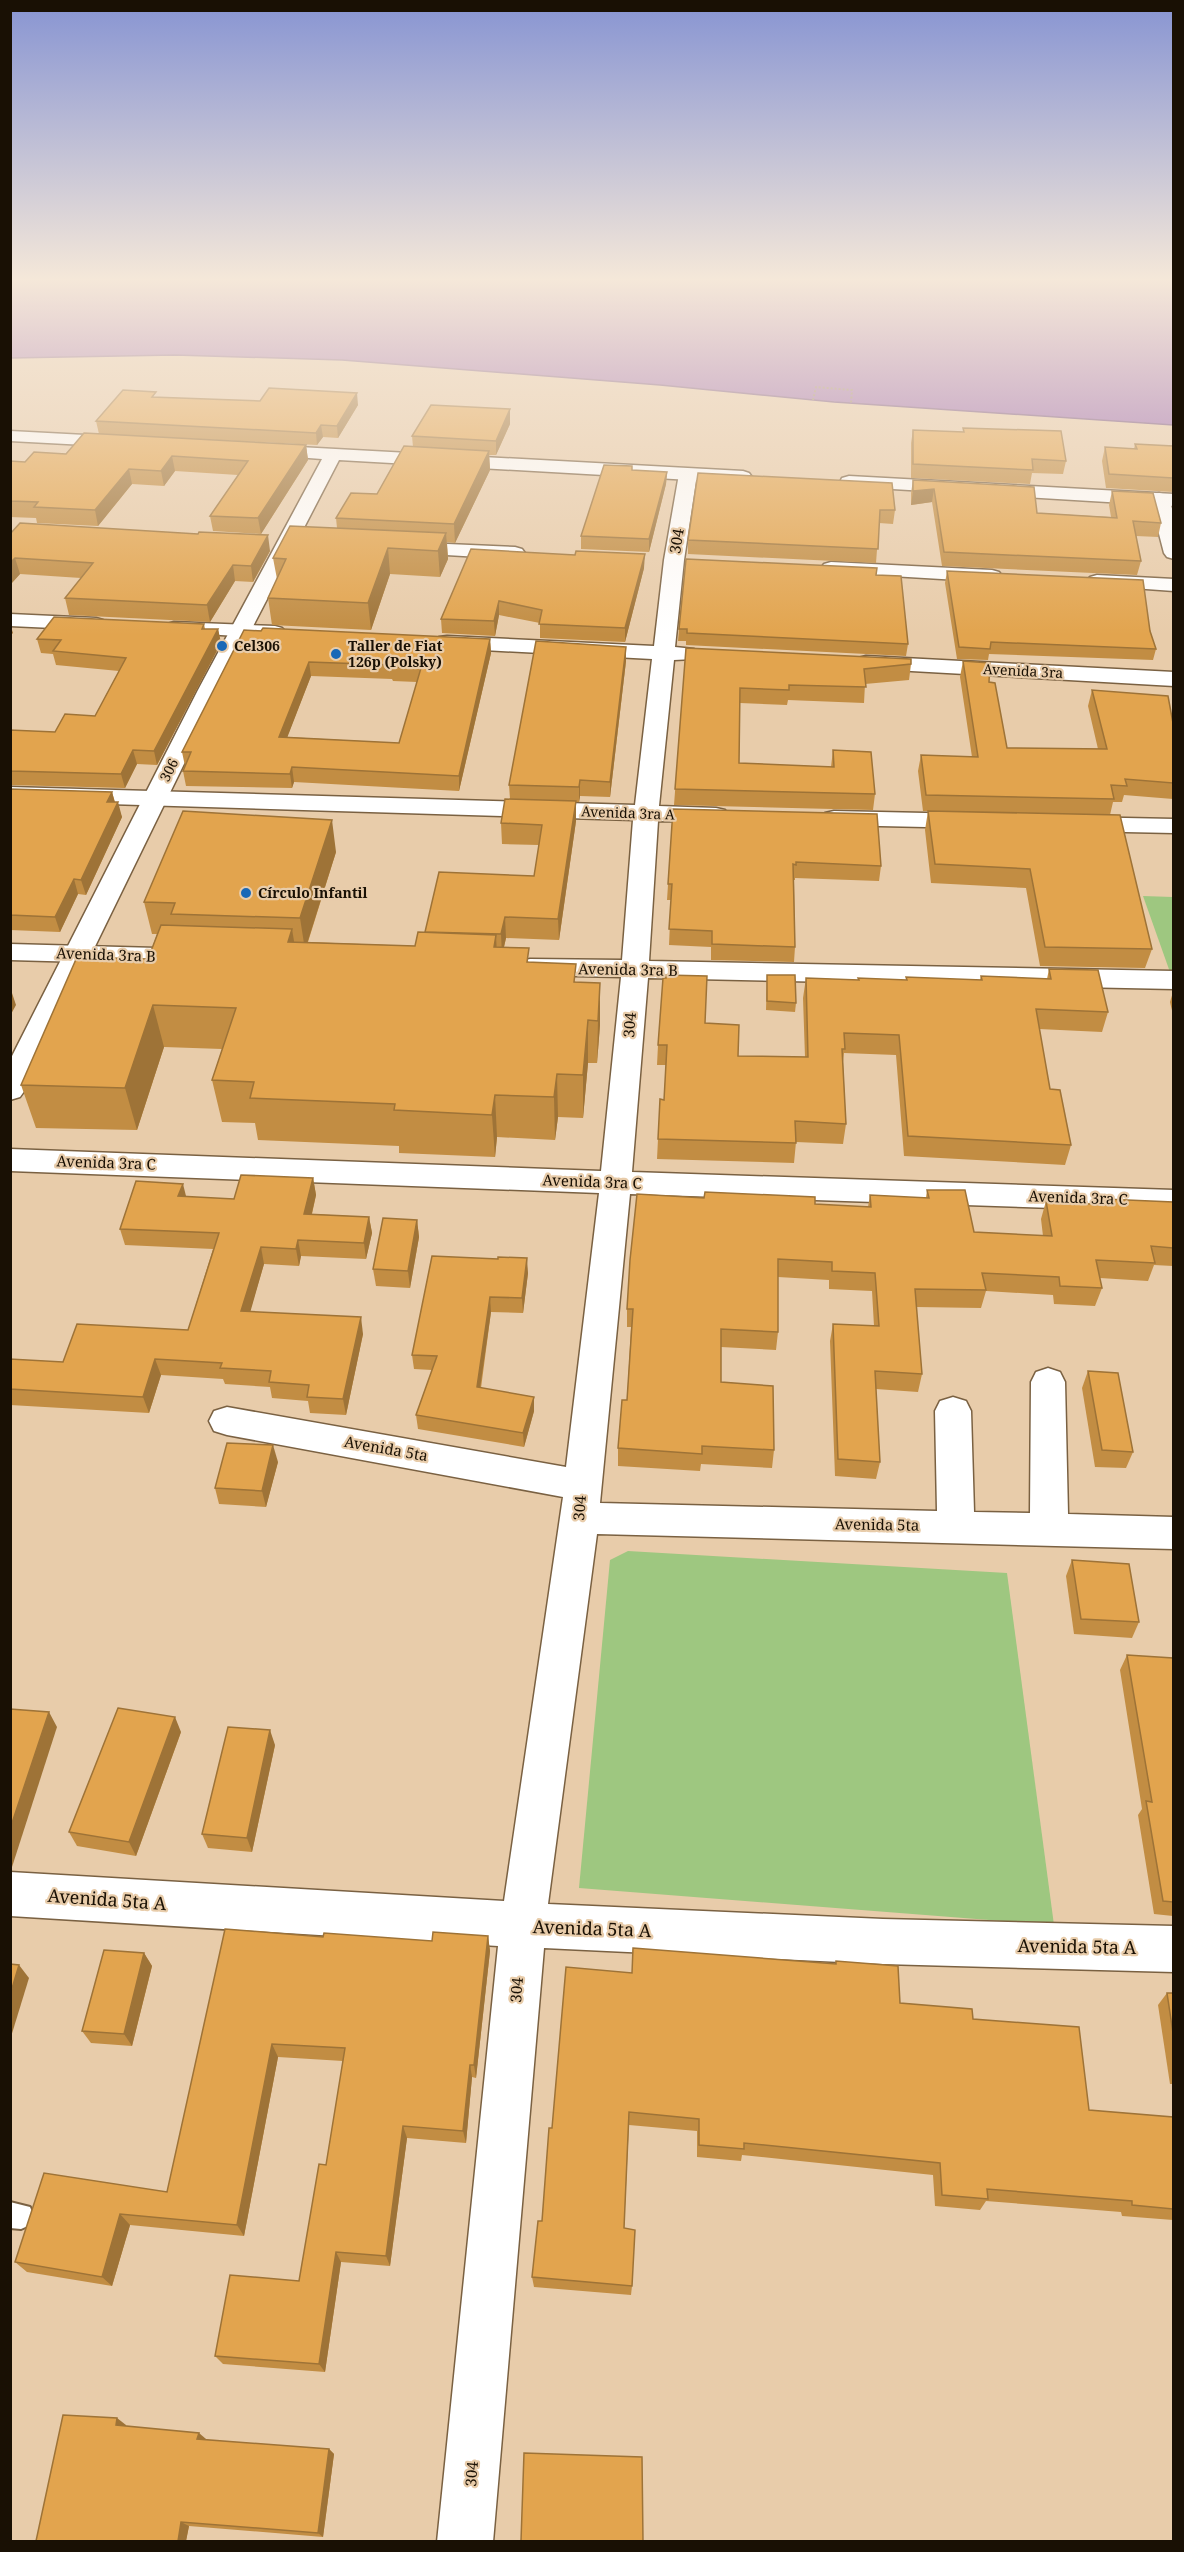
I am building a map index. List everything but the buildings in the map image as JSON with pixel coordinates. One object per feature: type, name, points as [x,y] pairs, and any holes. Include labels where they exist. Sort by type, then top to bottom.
[{"type":"street","points":[[10,436],[143,443]]},
{"type":"street","points":[[250,449],[758,477]]},
{"type":"street","name":"306","points":[[10,1090],[80,954],[238,630],[296,543],[334,453]]},
{"type":"street","name":"304","points":[[465,2541],[523,1926],[581,1501],[616,1183],[646,814],[675,560],[688,474]]},
{"type":"street","points":[[829,481],[1166,499],[1173,553]]},
{"type":"street","points":[[261,541],[296,543]]},
{"type":"street","points":[[378,547],[530,554]]},
{"type":"street","points":[[817,567],[1007,577]]},
{"type":"street","points":[[1078,580],[1173,585]]},
{"type":"street","points":[[10,621],[113,625]]},
{"type":"street","points":[[159,627],[298,633]]},
{"type":"street","points":[[428,640],[712,656]]},
{"type":"street","name":"Avenida 3ra","points":[[842,662],[1173,679]]},
{"type":"street","name":"Avenida 3ra A","points":[[10,794],[739,816]]},
{"type":"street","points":[[810,818],[998,822]]},
{"type":"street","points":[[1056,823],[1173,826]]},
{"type":"street","name":"Avenida 3ra B","points":[[10,952],[222,958]]},
{"type":"street","name":"Avenida 3ra B","points":[[505,966],[1173,980]]},
{"type":"street","name":"Avenida 3ra C","points":[[10,1160],[1173,1201]]},
{"type":"street","points":[[1048,1382],[1049,1529]]},
{"type":"street","points":[[953,1411],[956,1527]]},
{"type":"street","name":"Avenida 5ta","points":[[227,1420],[581,1501],[956,1527],[1173,1533]]},
{"type":"street","name":"Avenida 5ta A","points":[[10,1894],[523,1926],[1057,1948],[1173,1949]]},
{"type":"path","points":[[851,397],[851,403]]},
{"type":"green space","points":[[1143,896],[1173,897],[1173,975],[1171,975]]},
{"type":"green space","points":[[628,1551],[1007,1573],[1054,1925],[579,1888],[610,1560]]},
{"type":"shaded area","points":[[784,397],[1173,397],[1173,425]]},
{"type":"place","name":"Cel306","points":[[222,646]]},
{"type":"place","name":"Taller de Fiat 126p (Polsky)","points":[[336,654]]},
{"type":"place","name":"Círculo Infantil","points":[[246,893]]}]
